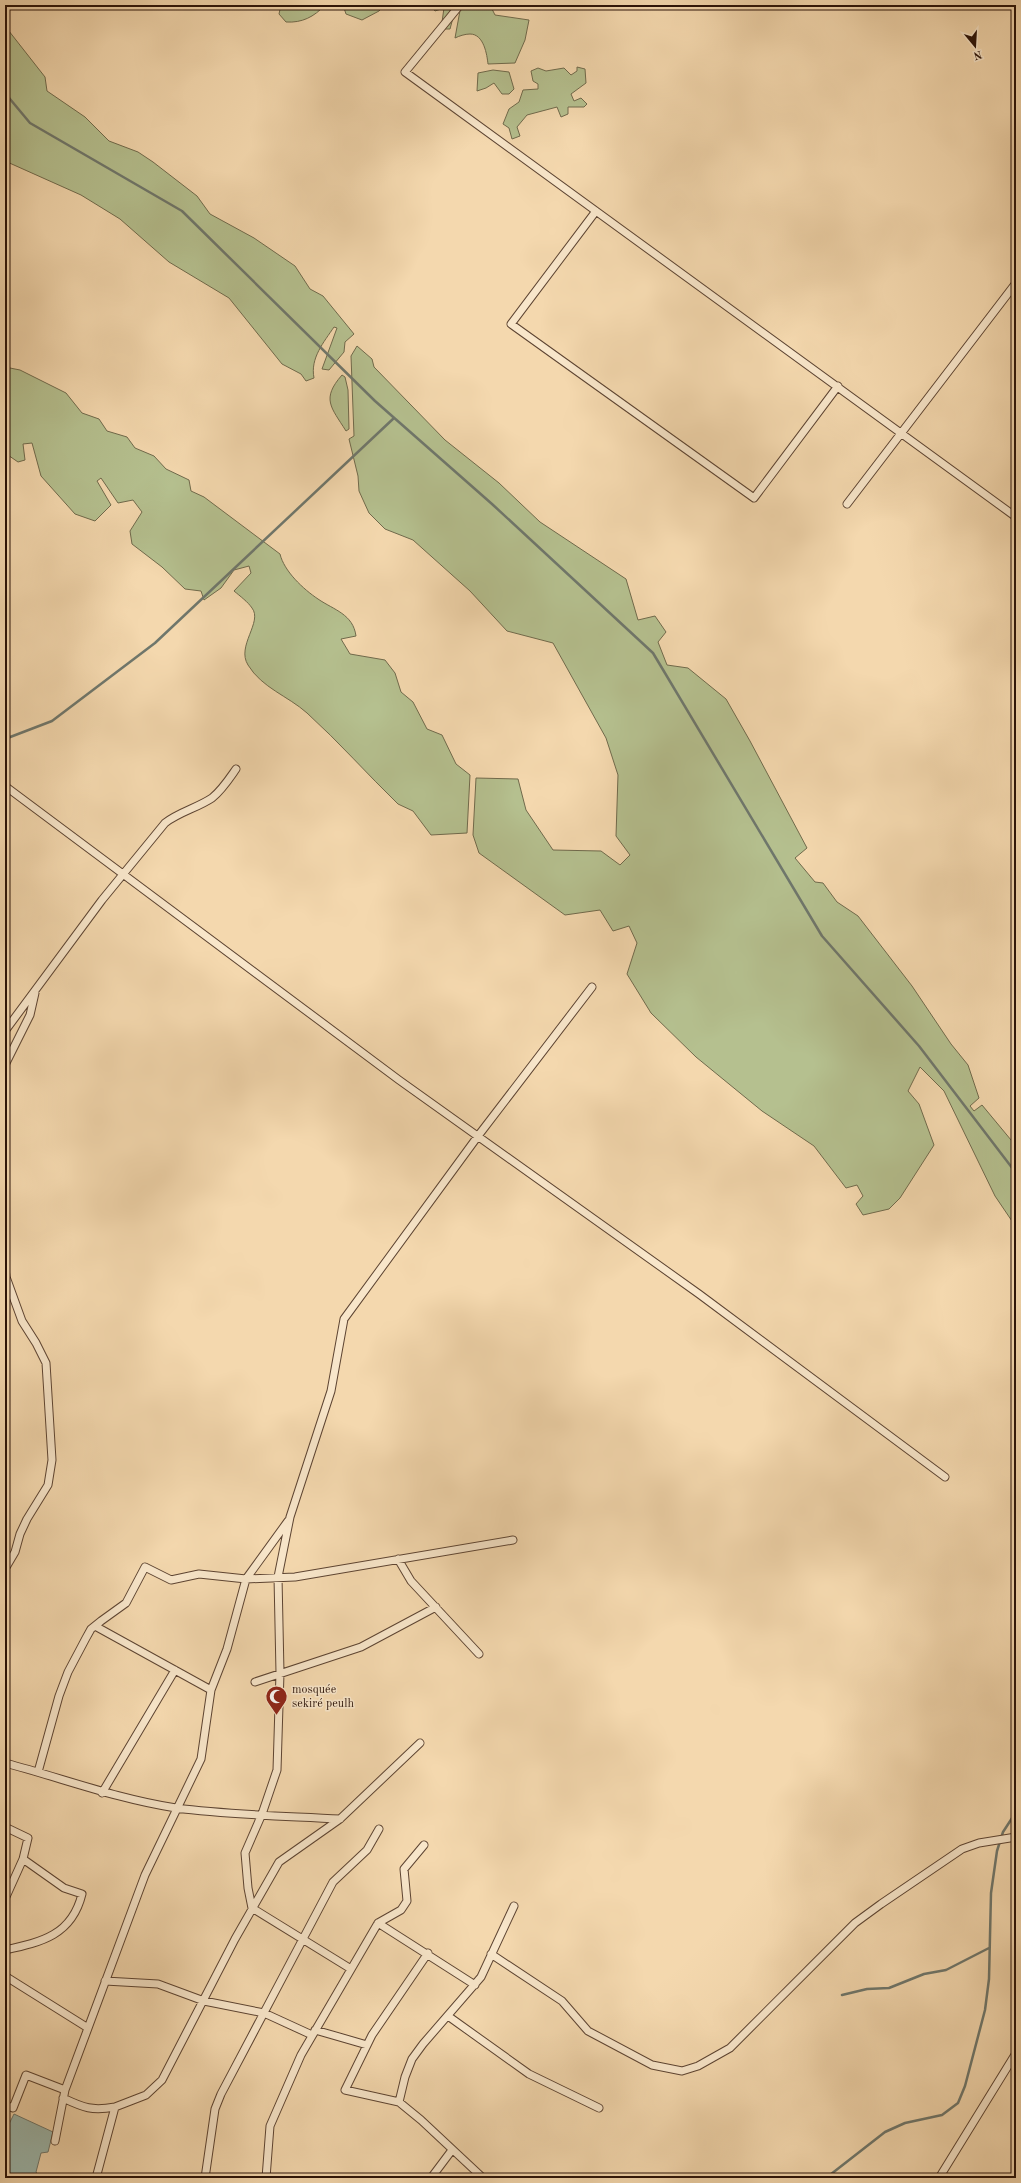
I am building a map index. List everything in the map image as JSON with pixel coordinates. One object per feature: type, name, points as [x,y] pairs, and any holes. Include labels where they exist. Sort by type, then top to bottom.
[{"type":"street","points":[[460,5],[405,72],[1016,516]]},
{"type":"street","points":[[596,211],[511,324],[754,498],[838,386]]},
{"type":"street","points":[[847,504],[903,433],[1016,283]]},
{"type":"street","points":[[5,1030],[165,823],[175,815],[212,798],[220,791],[236,769]]},
{"type":"street","points":[[5,786],[399,1080],[699,1294],[847,1406],[945,1477]]},
{"type":"street","points":[[351,1969],[252,1908],[248,1888],[245,1853],[262,1814],[277,1770],[280,1673],[278,1577],[290,1517],[331,1391],[344,1319],[478,1136],[592,987]]},
{"type":"street","points":[[5,1065],[30,1015],[36,991]]},
{"type":"street","points":[[5,1268],[6,1277],[22,1321],[36,1343],[46,1363],[52,1460],[48,1485],[27,1519],[20,1534],[15,1552],[5,1570]]},
{"type":"street","points":[[55,2142],[64,2094],[145,1875],[176,1808],[201,1759],[211,1690],[227,1649],[246,1579],[290,1517]]},
{"type":"street","points":[[38,1772],[59,1696],[68,1672],[86,1638],[95,1626],[126,1603],[146,1567],[171,1580],[199,1574],[246,1579],[295,1577],[513,1540]]},
{"type":"street","points":[[398,1559],[411,1581],[479,1654]]},
{"type":"street","points":[[255,1682],[361,1647],[436,1607]]},
{"type":"street","points":[[95,1626],[211,1690]]},
{"type":"street","points":[[102,1793],[175,1670]]},
{"type":"street","points":[[5,2105],[13,2108],[26,2074],[64,2094],[84,2108],[99,2110],[115,2107],[146,2094],[162,2080],[252,1908],[279,1862],[340,1819],[420,1744]]},
{"type":"street","points":[[5,1763],[102,1793],[176,1808],[340,1819]]},
{"type":"street","points":[[5,1827],[28,1838],[23,1859],[5,1899]]},
{"type":"street","points":[[205,2178],[215,2109],[221,2094],[333,1882],[367,1850],[379,1829]]},
{"type":"street","points":[[491,1954],[562,2001],[588,2031],[652,2065],[682,2071],[698,2066],[730,2048],[855,1923],[881,1904],[962,1850],[979,1843],[1016,1837]]},
{"type":"street","points":[[266,2178],[272,2119],[296,2065],[313,2033],[378,1923],[401,1910],[406,1905],[407,1901],[404,1868],[424,1845]]},
{"type":"street","points":[[5,1950],[47,1939],[62,1930],[76,1910],[82,1894],[64,1888],[23,1859]]},
{"type":"street","points":[[399,2102],[403,2083],[412,2059],[481,1977],[514,1906]]},
{"type":"street","points":[[378,1923],[428,1953],[475,1985]]},
{"type":"street","points":[[428,1953],[403,1988],[367,2045],[345,2090],[399,2102],[421,2120],[483,2178]]},
{"type":"street","points":[[5,1976],[88,2028]]},
{"type":"street","points":[[105,1981],[158,1984],[204,2001],[264,2013],[313,2033],[367,2045]]},
{"type":"street","points":[[448,2016],[529,2074],[599,2108]]},
{"type":"street","points":[[939,2178],[960,2147],[1016,2053]]},
{"type":"street","points":[[96,2178],[115,2107]]},
{"type":"street","points":[[431,2178],[452,2150]]},
{"type":"green space","points":[[281,5],[325,5],[312,16],[302,20],[286,22],[279,14]]},
{"type":"green space","points":[[343,5],[385,5],[379,11],[362,20],[346,14]]},
{"type":"green space","points":[[430,5],[451,5],[450,11],[454,14],[450,29],[441,29],[444,8],[435,11]]},
{"type":"green space","points":[[461,5],[490,5],[495,15],[529,20],[525,40],[515,63],[488,64],[484,46],[479,37],[470,34],[455,38]]},
{"type":"green space","points":[[5,26],[45,77],[47,91],[85,117],[109,141],[138,152],[153,162],[197,196],[210,214],[254,238],[295,266],[310,289],[323,296],[354,334],[345,342],[344,352],[329,370],[322,369],[337,328],[334,327],[322,344],[316,357],[313,371],[314,378],[306,381],[301,374],[282,364],[229,298],[169,262],[120,219],[81,195],[5,161]]},
{"type":"green space","points":[[577,67],[585,69],[586,83],[571,94],[574,101],[581,98],[587,104],[584,107],[568,107],[568,114],[561,117],[557,107],[527,115],[517,127],[520,136],[512,139],[509,128],[503,124],[509,109],[519,102],[523,90],[538,89],[538,84],[533,81],[531,71],[538,68],[546,71],[564,68],[571,75],[577,71]]},
{"type":"green space","points":[[493,70],[509,72],[514,89],[509,94],[502,94],[494,83],[477,91],[478,73]]},
{"type":"green space","points":[[357,346],[372,359],[374,367],[445,440],[499,483],[540,522],[626,579],[638,620],[655,616],[666,632],[658,642],[667,665],[688,668],[726,699],[807,848],[795,858],[815,882],[823,883],[837,902],[858,916],[912,986],[951,1044],[968,1065],[979,1098],[970,1106],[974,1111],[982,1105],[1016,1146],[1016,1227],[995,1196],[944,1091],[920,1067],[908,1091],[919,1104],[934,1145],[900,1198],[889,1209],[863,1215],[856,1204],[863,1196],[857,1185],[846,1188],[814,1146],[762,1111],[696,1057],[651,1013],[627,974],[637,943],[629,926],[613,931],[600,910],[565,915],[479,853],[473,835],[476,778],[518,779],[526,810],[553,850],[601,851],[620,865],[630,855],[616,836],[618,775],[606,738],[553,643],[507,631],[470,591],[413,540],[385,529],[369,513],[359,491],[358,476],[349,439],[354,436],[351,356]]},
{"type":"green space","points":[[5,367],[20,370],[66,393],[82,413],[99,419],[107,431],[127,437],[135,448],[154,456],[166,469],[189,480],[191,491],[204,497],[280,554],[286,567],[300,585],[318,599],[342,613],[351,622],[356,636],[341,639],[350,654],[385,660],[395,673],[401,692],[413,702],[427,729],[442,735],[456,764],[470,775],[467,833],[431,835],[413,811],[398,804],[307,713],[260,680],[254,673],[245,658],[245,650],[254,620],[254,614],[252,608],[234,591],[251,573],[249,566],[234,570],[221,588],[204,600],[201,591],[185,589],[162,567],[132,544],[130,531],[142,512],[133,500],[118,503],[101,478],[97,481],[111,505],[95,521],[75,514],[41,476],[32,443],[23,444],[25,460],[18,462],[5,453]]},
{"type":"green space","points":[[342,375],[345,377],[348,390],[349,429],[346,431],[336,416],[330,403],[332,390]]},
{"type":"water","points":[[14,2114],[53,2132],[48,2152],[41,2153],[36,2172],[40,2178],[5,2178],[5,2132]]},
{"type":"waterway","points":[[5,93],[30,123],[182,211],[375,401],[492,504],[653,653],[822,936],[919,1046],[1016,1173]]},
{"type":"waterway","points":[[5,739],[52,721],[155,643],[394,418]]},
{"type":"waterway","points":[[826,2178],[885,2132],[905,2123],[942,2115],[958,2103],[965,2086],[985,2010],[989,1979],[991,1893],[997,1851],[1003,1832],[1016,1812]]},
{"type":"waterway","points":[[842,1995],[867,1989],[889,1988],[924,1974],[946,1970],[989,1948]]},
{"type":"place","name":"mosquée sekiré peulh","points":[[277,1716]]}]
